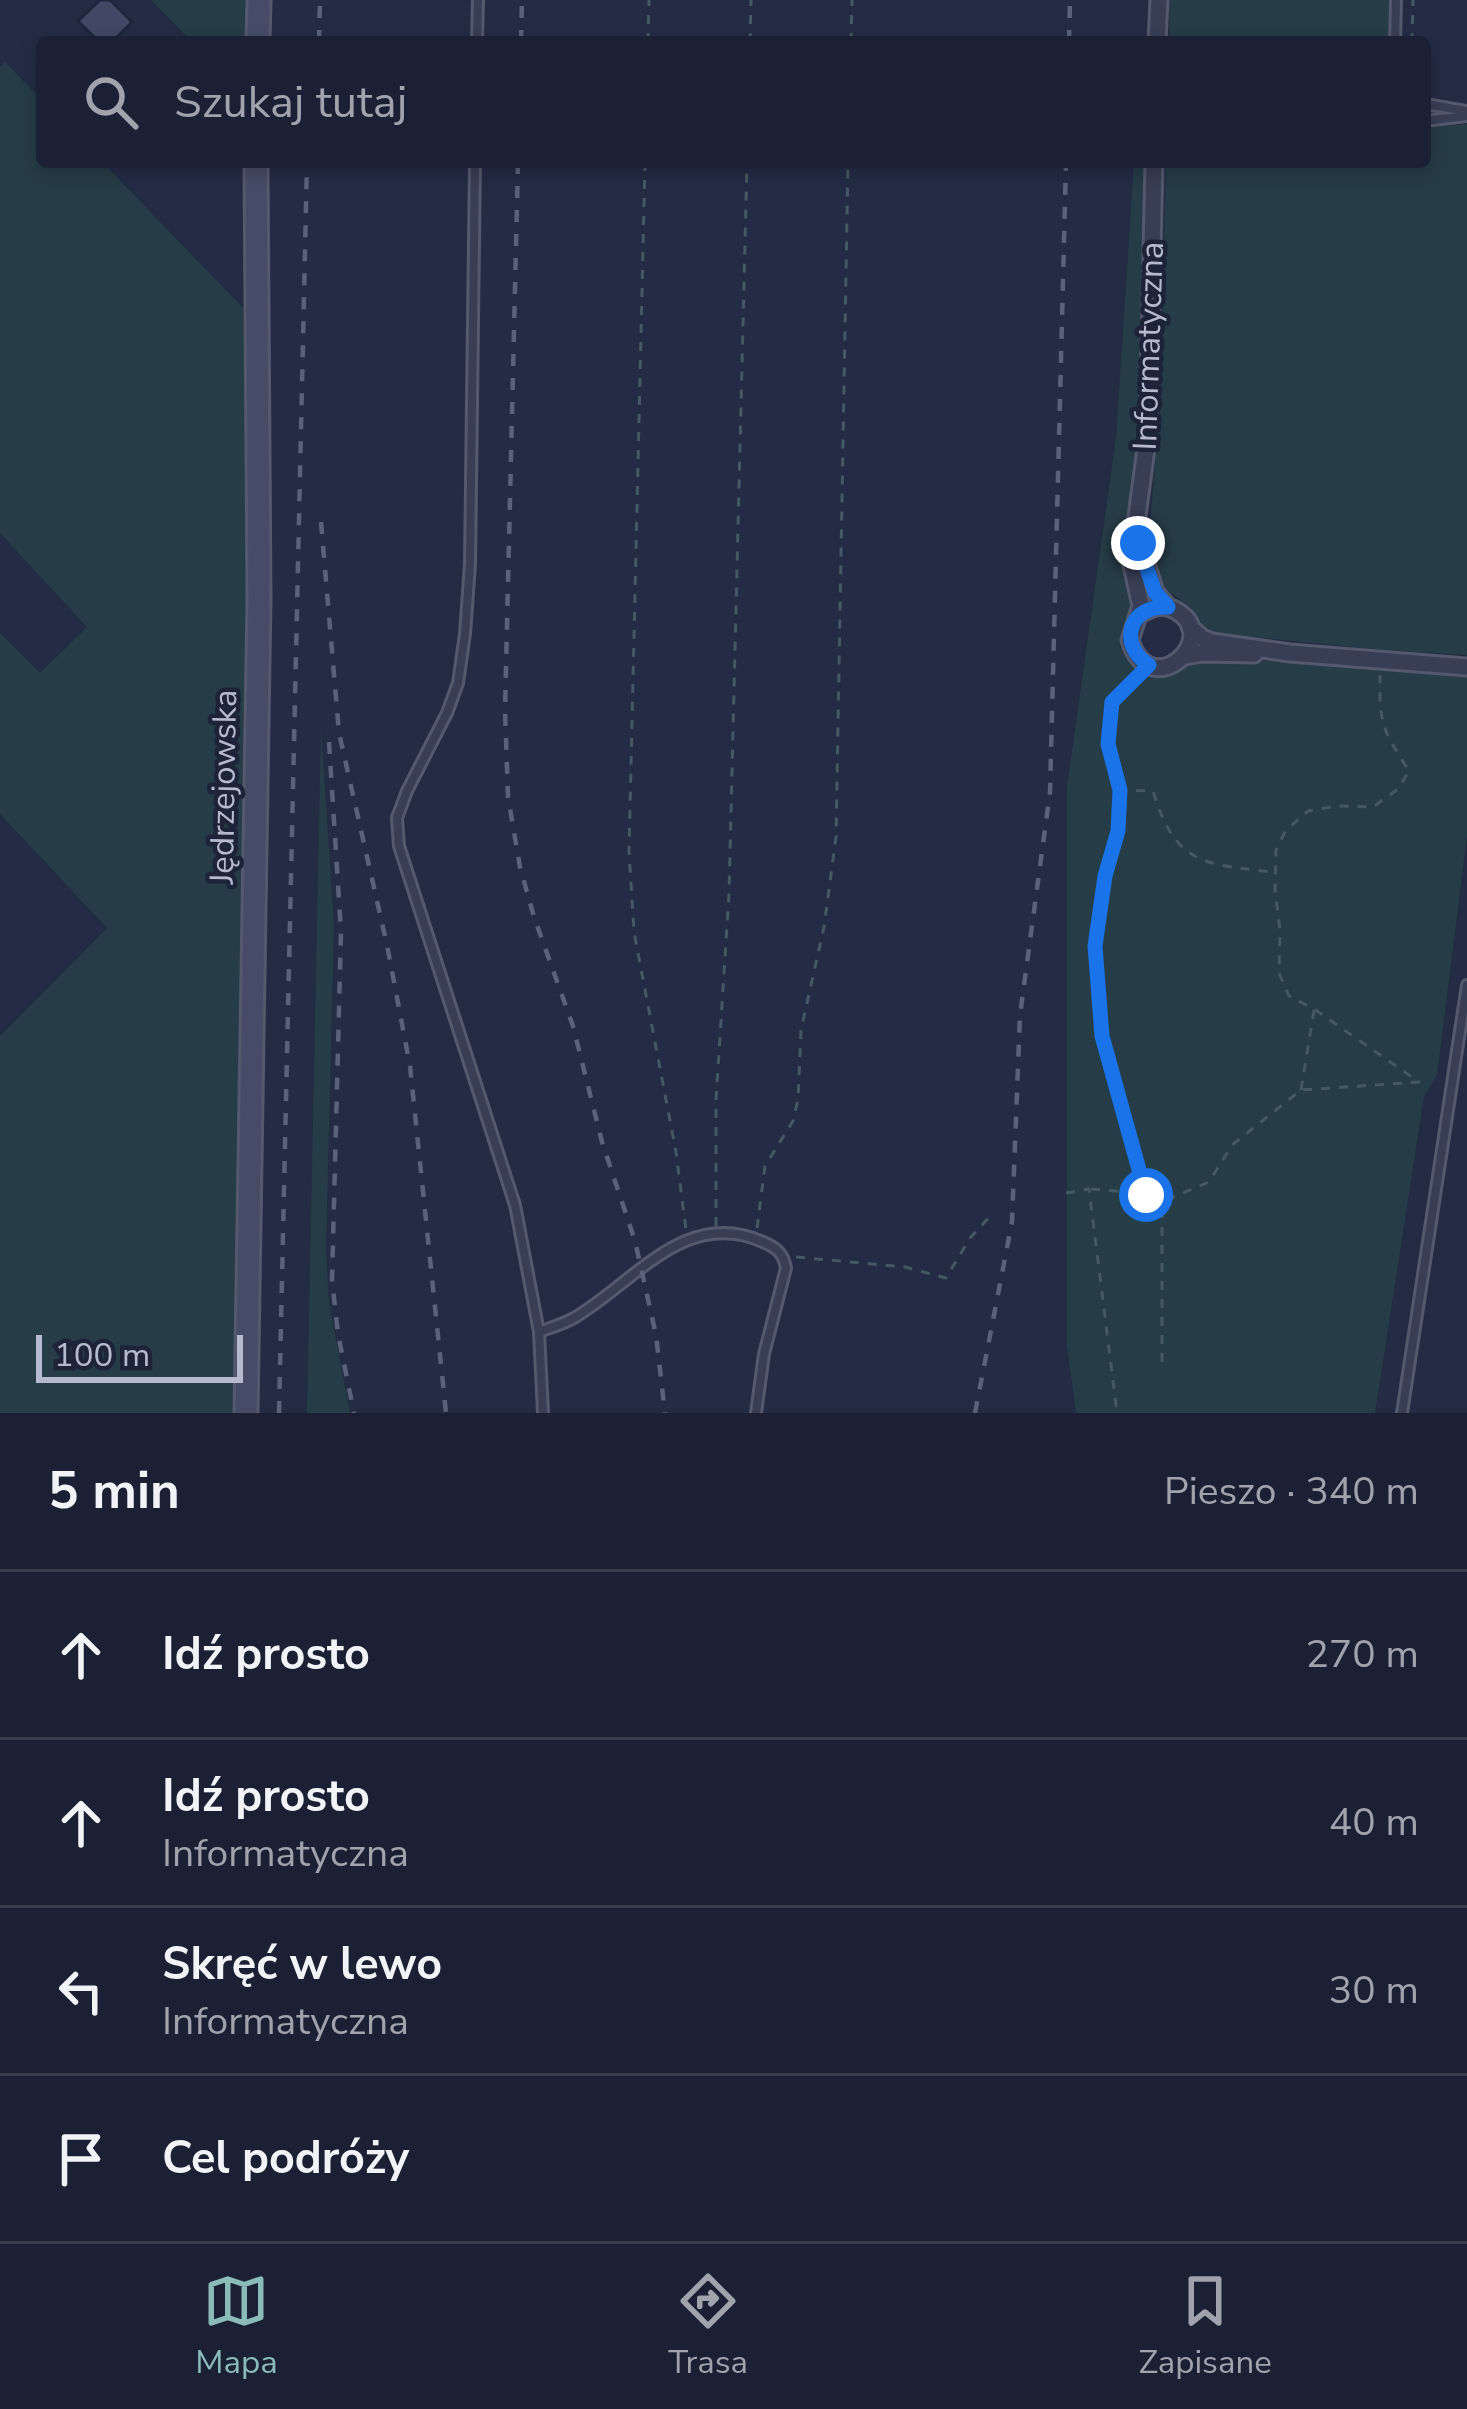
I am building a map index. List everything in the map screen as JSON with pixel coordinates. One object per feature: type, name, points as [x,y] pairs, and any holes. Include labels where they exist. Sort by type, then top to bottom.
[{"type":"street","points":[[258,36],[260,0]]},
{"type":"street","points":[[1157,36],[1159,0]]},
{"type":"street","name":"Jędrzejowska","points":[[246,1413],[259,598],[256,168]]},
{"type":"street","name":"Informatyczna","points":[[1154,168],[1148,434],[1131,561],[1140,596],[1130,640],[1133,651],[1149,665],[1167,667],[1202,652],[1290,653]]},
{"type":"street","name":"Informatyczna","points":[[1136,529],[1155,592],[1212,642],[1467,667]]},
{"type":"street","points":[[1139,615],[1168,607]]},
{"type":"street","points":[[1185,656],[1192,638],[1190,627]]},
{"type":"lane","points":[[477,36],[478,0]]},
{"type":"lane","points":[[1395,36],[1396,0]]},
{"type":"lane","points":[[1431,105],[1467,114]]},
{"type":"lane","points":[[1431,120],[1467,114]]},
{"type":"lane","points":[[475,168],[465,634],[453,698],[397,818],[399,846],[515,1205],[539,1332],[543,1413]]},
{"type":"lane","points":[[1402,1413],[1467,985]]},
{"type":"lane","points":[[539,1332],[572,1319],[687,1238],[716,1234],[754,1238],[783,1255],[786,1268],[755,1413]]},
{"type":"path","points":[[648,36],[650,0]]},
{"type":"path","points":[[750,36],[751,0]]},
{"type":"path","points":[[851,36],[852,0]]},
{"type":"path","points":[[1412,36],[1413,0]]},
{"type":"path","points":[[646,168],[629,852],[634,932],[676,1152],[687,1238]]},
{"type":"path","points":[[716,1234],[716,1100],[729,894],[747,168]]},
{"type":"path","points":[[754,1238],[765,1166],[793,1120],[798,1100],[801,1030],[824,927],[836,837],[848,168]]},
{"type":"path","points":[[1066,1193],[1090,1189],[1173,1197],[1209,1182],[1232,1145],[1301,1090],[1419,1082],[1289,996],[1279,973],[1276,850],[1286,830],[1308,811],[1373,807],[1398,789],[1409,771],[1383,728],[1380,662]]},
{"type":"path","points":[[1146,1195],[1102,1036],[1095,946],[1105,876],[1118,831],[1120,790],[1108,744],[1112,702],[1149,665]]},
{"type":"path","points":[[1120,790],[1153,791],[1163,826],[1189,856],[1276,872]]},
{"type":"path","points":[[1301,1090],[1314,1009]]},
{"type":"path","points":[[1090,1189],[1117,1413]]},
{"type":"path","points":[[1162,1362],[1162,1210],[1173,1197]]},
{"type":"path","points":[[783,1255],[905,1267],[946,1277],[970,1238],[993,1213]]},
{"type":"shaded area","points":[[151,0],[251,0],[250,36],[186,36]]},
{"type":"shaded area","points":[[1170,0],[1389,0],[1388,36],[1169,36]]},
{"type":"shaded area","points":[[5,62],[36,94],[36,168],[108,168],[250,315],[254,543],[239,1413],[0,1413],[0,1036],[107,928],[0,814],[0,633],[40,673],[87,627],[0,533],[0,67]]},
{"type":"shaded area","points":[[1467,124],[1467,655],[1213,633],[1162,586],[1149,537],[1160,406],[1166,168],[1431,168],[1431,127]]},
{"type":"shaded area","points":[[1134,168],[1147,168],[1134,608],[1124,646],[1134,664],[1160,675],[1196,660],[1289,661],[1467,674],[1467,836],[1437,1075],[1424,1096],[1375,1413],[1076,1413],[1067,1346],[1067,787],[1116,438]]},
{"type":"shaded area","points":[[321,726],[334,926],[326,1250],[329,1303],[350,1413],[307,1413]]},
{"type":"building","points":[[100,0],[110,0],[132,22],[118,36],[93,36],[78,21]]},
{"type":"railway","points":[[319,36],[320,0]]},
{"type":"railway","points":[[521,36],[522,0]]},
{"type":"railway","points":[[1069,36],[1070,0]]},
{"type":"railway","points":[[279,1413],[307,168]]},
{"type":"railway","points":[[518,168],[505,710],[508,797],[534,917],[573,1026],[602,1142],[635,1241],[656,1335],[665,1413]]},
{"type":"railway","points":[[975,1413],[1012,1222],[1020,1015],[1050,792],[1066,168]]},
{"type":"railway","points":[[321,522],[339,733],[410,1066],[446,1413]]},
{"type":"railway","points":[[329,742],[341,932],[332,1280],[354,1413]]},
{"type":"route","points":[[1138,543],[1155,592],[1168,607],[1148,609],[1133,624],[1133,651],[1149,665],[1112,702],[1108,744],[1120,790],[1118,831],[1105,876],[1095,946],[1102,1036],[1146,1195]]}]
